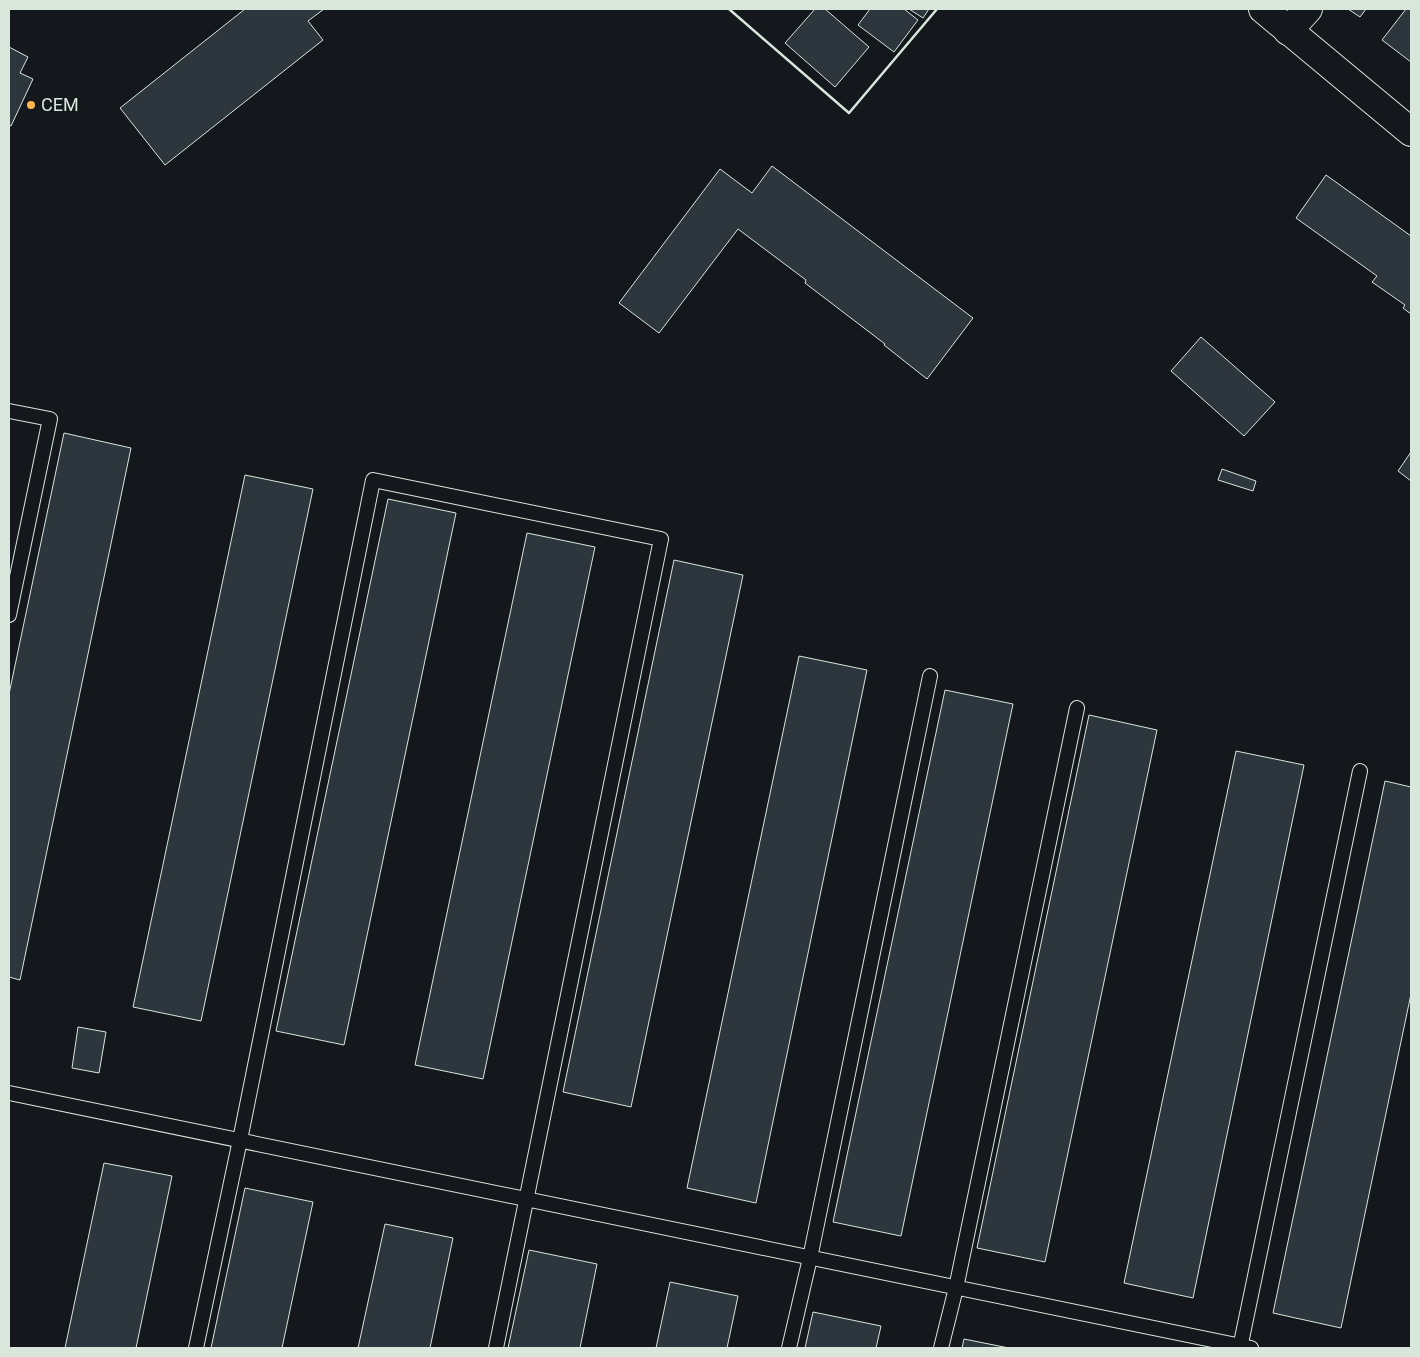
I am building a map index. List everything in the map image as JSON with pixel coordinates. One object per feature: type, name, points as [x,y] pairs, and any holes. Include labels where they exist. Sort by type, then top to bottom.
[{"type":"main road","points":[[1263,9],[1411,132]]},
{"type":"main road","points":[[1288,31],[1308,9]]},
{"type":"lane","points":[[9,411],[50,419],[9,615]]},
{"type":"lane","points":[[196,1348],[240,1140],[373,480],[661,539],[496,1348]]},
{"type":"lane","points":[[789,1348],[810,1258],[930,676]]},
{"type":"lane","points":[[941,1348],[956,1288],[1077,708]]},
{"type":"lane","points":[[9,1093],[1244,1348],[1360,771]]},
{"type":"building","points":[[245,9],[324,9],[308,21],[323,40],[165,165],[120,108]]},
{"type":"building","points":[[815,9],[825,9],[869,47],[835,87],[785,43]]},
{"type":"building","points":[[870,9],[904,9],[918,20],[894,52],[858,25]]},
{"type":"building","points":[[909,9],[929,9],[923,18]]},
{"type":"building","points":[[1348,9],[1366,9],[1360,17]]},
{"type":"building","points":[[1406,9],[1411,9],[1411,62],[1382,40]]},
{"type":"building","points":[[9,47],[28,57],[20,73],[33,79],[11,126],[9,125]]},
{"type":"building","points":[[772,166],[973,318],[927,379],[885,344],[805,283],[806,280],[738,229],[659,333],[619,303],[720,169],[752,193]]},
{"type":"building","points":[[1326,175],[1411,236],[1411,314],[1403,308],[1405,305],[1372,282],[1377,276],[1296,218]]},
{"type":"building","points":[[1201,337],[1275,402],[1244,436],[1171,371]]},
{"type":"building","points":[[64,433],[131,448],[20,980],[9,977],[9,694]]},
{"type":"building","points":[[1411,452],[1411,481],[1398,471]]},
{"type":"building","points":[[1222,469],[1256,481],[1253,491],[1218,480]]},
{"type":"building","points":[[245,475],[313,489],[201,1021],[133,1007]]},
{"type":"building","points":[[388,499],[456,513],[344,1045],[276,1031]]},
{"type":"building","points":[[527,533],[595,547],[483,1079],[415,1065]]},
{"type":"building","points":[[674,560],[743,575],[631,1107],[563,1092]]},
{"type":"building","points":[[799,656],[867,670],[756,1203],[687,1188]]},
{"type":"building","points":[[945,690],[1013,704],[901,1236],[833,1222]]},
{"type":"building","points":[[1089,715],[1157,730],[1045,1262],[977,1248]]},
{"type":"building","points":[[1236,751],[1304,765],[1193,1298],[1124,1283]]},
{"type":"building","points":[[1385,781],[1411,787],[1411,994],[1341,1328],[1273,1313]]},
{"type":"building","points":[[78,1027],[106,1032],[99,1073],[72,1068]]},
{"type":"building","points":[[104,1163],[172,1176],[136,1348],[65,1348]]},
{"type":"building","points":[[245,1188],[313,1202],[282,1348],[211,1348]]},
{"type":"building","points":[[385,1224],[453,1238],[430,1348],[358,1348]]},
{"type":"building","points":[[529,1250],[597,1264],[580,1348],[508,1348]]},
{"type":"building","points":[[670,1282],[738,1296],[727,1348],[656,1348]]},
{"type":"building","points":[[813,1312],[881,1326],[876,1348],[805,1348]]},
{"type":"building","points":[[964,1339],[1009,1348],[962,1348]]},
{"type":"wall","points":[[729,9],[849,113],[937,9]]},
{"type":"place","name":"CEM","points":[[31,105]]}]
